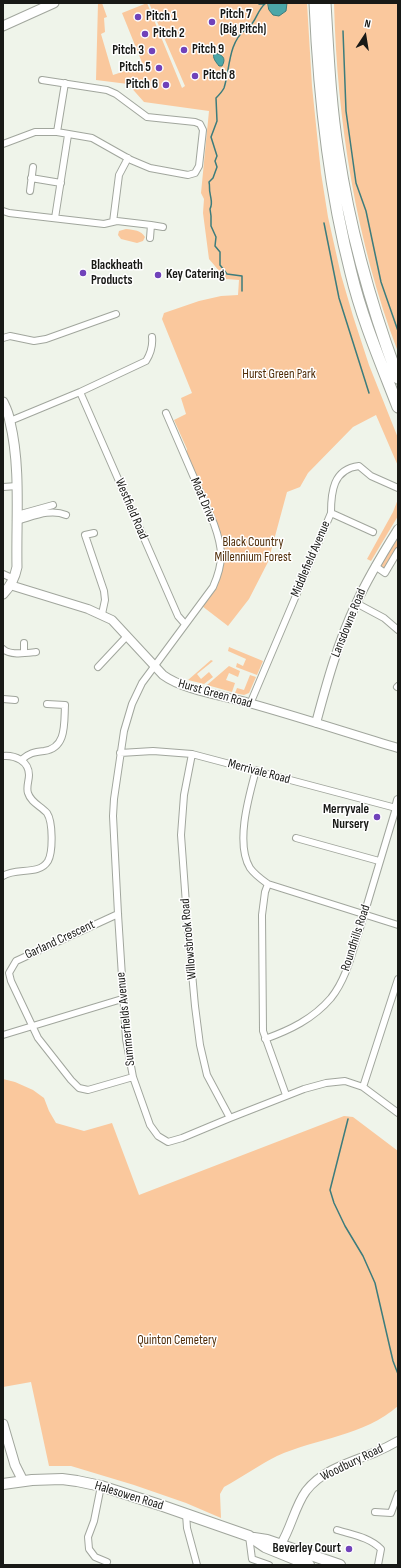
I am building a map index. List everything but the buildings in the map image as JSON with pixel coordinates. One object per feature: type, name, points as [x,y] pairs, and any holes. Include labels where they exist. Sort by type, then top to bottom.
[{"type":"highway","points":[[315,3],[320,96],[327,154],[337,206],[351,273],[365,318],[398,407]]},
{"type":"highway","points":[[325,3],[331,96],[338,151],[355,241],[372,305],[398,378]]},
{"type":"highway","name":"Halesowen Road","points":[[3,1484],[62,1479],[77,1480],[101,1486],[186,1514],[250,1537],[267,1540],[286,1550]]},
{"type":"highway","points":[[286,1550],[339,1565]]},
{"type":"highway","points":[[286,1550],[310,1565]]},
{"type":"main road","points":[[3,26],[54,3]]},
{"type":"main road","points":[[3,402],[10,421],[15,447],[17,486],[17,567],[12,582],[3,594]]},
{"type":"main road","points":[[3,1424],[19,1482]]},
{"type":"street","points":[[5,143],[35,132],[57,132],[92,138],[128,158],[150,168],[188,175],[195,173],[199,166],[202,130],[200,124],[195,122],[147,117],[116,94],[107,90],[42,80]]},
{"type":"street","points":[[57,132],[65,83]]},
{"type":"street","points":[[55,218],[68,134]]},
{"type":"street","points":[[113,222],[119,175],[128,158]]},
{"type":"street","points":[[30,191],[33,166]]},
{"type":"street","points":[[31,178],[61,183]]},
{"type":"street","points":[[3,210],[9,213],[104,224],[113,222],[128,222],[162,227]]},
{"type":"street","points":[[150,238],[151,225]]},
{"type":"street","points":[[3,338],[10,336],[34,341],[46,339],[116,314]]},
{"type":"street","points":[[10,421],[80,392],[146,361],[153,346],[152,337]]},
{"type":"street","name":"Westfield Road","points":[[80,392],[178,616],[185,624]]},
{"type":"street","name":"Moat Drive","points":[[155,666],[213,587],[220,569],[221,551],[220,541],[214,524],[166,413]]},
{"type":"street","name":"Middlefield Avenue","points":[[250,704],[331,513],[332,493],[334,484],[339,476],[354,467],[359,466],[371,476],[398,488]]},
{"type":"street","points":[[3,487],[17,486]]},
{"type":"street","points":[[16,518],[53,505]]},
{"type":"street","points":[[16,518],[50,512],[59,512],[66,515]]},
{"type":"street","points":[[331,513],[373,532]]},
{"type":"street","name":"Lansdowne Road","points":[[316,723],[335,657],[356,603],[375,566],[398,529]]},
{"type":"street","points":[[94,533],[85,535],[104,591],[102,614]]},
{"type":"street","points":[[375,566],[385,573],[398,552]]},
{"type":"street","points":[[3,574],[12,582]]},
{"type":"street","name":"Hurst Green Road","points":[[12,582],[102,614],[112,620],[155,666],[170,680],[181,685],[398,748]]},
{"type":"street","points":[[356,603],[384,618],[398,630]]},
{"type":"street","points":[[98,667],[127,636]]},
{"type":"street","points":[[24,643],[24,653]]},
{"type":"street","points":[[3,648],[6,651],[24,653],[36,652]]},
{"type":"street","name":"Summerfields Avenue","points":[[155,666],[142,683],[132,704],[124,731],[115,783],[113,816],[122,999],[126,1039],[133,1077],[150,1125],[158,1136],[168,1142],[182,1138],[286,1095],[326,1083],[345,1081],[363,1087],[398,1113]]},
{"type":"street","points":[[3,699],[15,700]]},
{"type":"street","points":[[21,760],[32,752],[53,748],[61,742],[63,736],[65,705],[47,704]]},
{"type":"street","name":"Merrivale Road","points":[[120,752],[153,751],[192,754],[397,805]]},
{"type":"street","name":"Willowsbrook Road","points":[[192,754],[184,795],[181,835],[195,1006],[200,1045],[207,1075],[230,1118]]},
{"type":"street","points":[[3,756],[10,756],[21,760],[25,764],[29,774],[28,794],[34,802],[45,811],[51,823],[51,851],[46,863],[35,870],[8,872],[3,876]]},
{"type":"street","points":[[256,770],[249,797],[244,828],[246,858],[256,875],[268,884],[398,925]]},
{"type":"street","name":"Roundhills Road","points":[[264,1039],[296,1027],[315,1014],[332,996],[346,971],[397,805]]},
{"type":"street","points":[[296,838],[380,861]]},
{"type":"street","points":[[268,884],[262,905],[262,1016],[264,1039],[286,1095]]},
{"type":"street","name":"Garland Crescent","points":[[118,914],[16,961],[10,968],[9,973],[11,981],[38,1038],[79,1088],[88,1090],[133,1077]]},
{"type":"street","points":[[363,1087],[398,979]]},
{"type":"street","points":[[3,1035],[122,999]]},
{"type":"street","name":"Woodbury Road","points":[[286,1550],[289,1532],[302,1498],[316,1481],[325,1474],[350,1461],[377,1452],[398,1441]]},
{"type":"street","points":[[101,1486],[94,1521],[88,1537],[89,1549],[95,1556],[106,1562]]},
{"type":"street","points":[[375,1512],[391,1513],[398,1494]]},
{"type":"street","points":[[186,1514],[187,1528],[197,1565]]},
{"type":"street","points":[[337,1530],[368,1539],[376,1544],[381,1549],[378,1565]]},
{"type":"street","points":[[286,1550],[290,1542],[289,1532]]},
{"type":"street","points":[[250,1537],[252,1559],[269,1565]]},
{"type":"green space","name":"Hurst Green Park","points":[[98,3],[102,3],[107,17],[104,18],[105,32],[101,34],[113,75],[143,65],[122,13],[147,3],[182,88],[185,86],[149,3],[307,3],[312,86],[321,173],[328,217],[341,275],[353,316],[369,365],[398,438],[398,466],[376,415],[353,427],[308,473],[300,487],[287,492],[268,562],[249,599],[228,626],[202,606],[221,573],[224,556],[222,541],[212,510],[186,454],[187,449],[174,420],[186,414],[181,398],[192,393],[162,319],[164,313],[199,301],[221,296],[238,295],[239,280],[226,279],[209,259],[203,213],[204,199],[201,193],[209,111],[144,102],[128,84],[96,80]]},
{"type":"green space","points":[[334,3],[398,3],[398,352],[383,310],[371,267],[351,180],[339,92]]},
{"type":"green space","points":[[126,229],[141,233],[145,237],[143,241],[137,243],[121,239],[118,235],[119,231]]},
{"type":"green space","points":[[398,499],[398,516],[371,561],[367,559],[393,512]]},
{"type":"green space","points":[[398,535],[398,546],[385,568],[380,566]]},
{"type":"green space","points":[[229,647],[263,661],[257,675],[236,667],[237,663],[243,666],[246,659],[228,651]]},
{"type":"green space","points":[[211,660],[213,661],[197,674],[201,679],[209,672],[213,677],[204,684],[188,680]]},
{"type":"green space","points":[[229,666],[240,671],[238,677],[229,673],[226,680],[235,683],[232,692],[207,685]]},
{"type":"green space","points":[[250,675],[256,677],[249,693],[244,695],[235,693],[237,688],[244,690]]},
{"type":"green space","name":"Quinton Cemetery","points":[[3,1079],[15,1082],[33,1090],[44,1098],[56,1123],[84,1131],[112,1123],[139,1195],[344,1116],[353,1117],[398,1151],[398,1406],[385,1416],[370,1424],[340,1436],[277,1456],[224,1487],[220,1494],[221,1518],[186,1503],[134,1485],[71,1466],[49,1466],[31,1382],[3,1387]]},
{"type":"water","points":[[268,3],[287,3],[286,11],[279,16],[273,15],[269,10]]},
{"type":"water","points":[[214,53],[223,57],[224,61],[222,66],[219,66],[214,57]]},
{"type":"waterway","points":[[249,27],[266,3]]},
{"type":"waterway","points":[[259,4],[264,4]]},
{"type":"waterway","points":[[242,291],[242,276],[227,274],[220,265],[220,252],[215,246],[216,237],[211,226],[210,209],[212,203],[209,182],[213,178],[217,167],[215,161],[217,156],[211,137],[217,121],[216,98],[224,88],[232,49],[239,35],[245,30]]},
{"type":"waterway","points":[[343,31],[346,111],[356,183],[366,211],[381,282],[398,331]]},
{"type":"waterway","points":[[324,223],[339,298],[369,393]]},
{"type":"waterway","points":[[348,1119],[330,1190],[334,1203],[345,1226],[363,1256],[375,1283],[393,1361],[398,1374]]},
{"type":"place","name":"Pitch 1","points":[[138,17]]},
{"type":"place","name":"Pitch 7 (Big Pitch)","points":[[212,22]]},
{"type":"place","name":"Pitch 2","points":[[145,34]]},
{"type":"place","name":"Pitch 9","points":[[184,50]]},
{"type":"place","name":"Pitch 3","points":[[152,51]]},
{"type":"place","name":"Pitch 5","points":[[159,68]]},
{"type":"place","name":"Pitch 8","points":[[195,76]]},
{"type":"place","name":"Pitch 6","points":[[166,85]]},
{"type":"place","name":"Blackheath Products","points":[[83,273]]},
{"type":"place","name":"Key Catering","points":[[158,275]]},
{"type":"place","name":"Merryvale Nursery","points":[[377,817]]},
{"type":"place","name":"Beverley Court","points":[[349,1549]]},
{"type":"park label","name":"Black Country Millennium Forest","points":[[253,550]]}]
